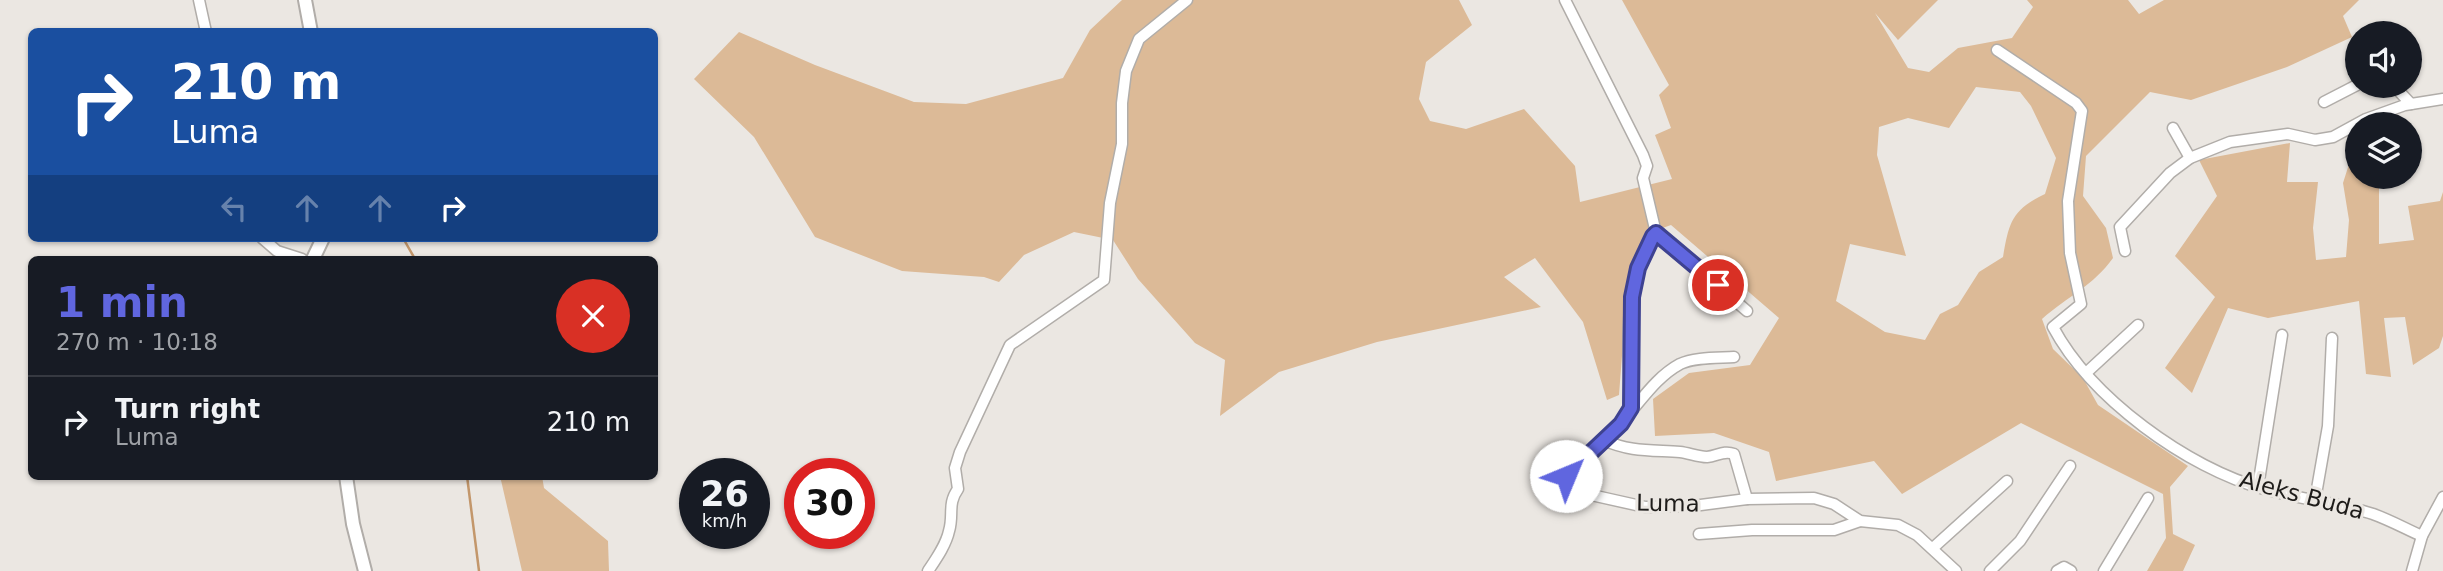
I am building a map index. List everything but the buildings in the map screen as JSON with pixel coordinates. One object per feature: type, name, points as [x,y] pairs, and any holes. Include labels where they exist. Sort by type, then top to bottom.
[{"type":"street","points":[[199,0],[205,28]]},
{"type":"street","points":[[305,0],[310,28]]},
{"type":"street","points":[[928,571],[950,530],[951,498],[958,489],[956,468],[961,452],[1010,345],[1104,280],[1111,203],[1122,144],[1122,103],[1126,71],[1139,39],[1187,0]]},
{"type":"street","points":[[1565,0],[1643,155],[1647,166],[1643,178],[1656,233],[1747,311]]},
{"type":"street","name":"Aleks Buda","points":[[1997,50],[2076,103],[2082,111],[2068,201],[2070,253],[2081,304],[2053,327],[2064,349],[2140,425],[2162,441],[2207,465],[2258,487],[2377,516],[2422,536]]},
{"type":"street","points":[[2324,102],[2345,91]]},
{"type":"street","points":[[2405,98],[2411,104]]},
{"type":"street","points":[[2125,251],[2120,227],[2170,173],[2190,158],[2230,142],[2288,134],[2315,140],[2333,137],[2366,119],[2411,104],[2443,99]]},
{"type":"street","points":[[2173,128],[2190,158]]},
{"type":"street","points":[[1631,408],[1632,297],[1644,249],[1656,233]]},
{"type":"street","points":[[267,242],[277,251],[293,256]]},
{"type":"street","points":[[2086,373],[2137,325]]},
{"type":"street","points":[[2258,487],[2283,335]]},
{"type":"street","points":[[2315,500],[2328,426],[2332,338]]},
{"type":"street","name":"Luma","points":[[1734,356],[1681,363],[1631,408],[1604,440],[1566,476],[1578,492],[1646,507],[1693,506],[1747,499],[1814,498],[1834,504],[1860,521]]},
{"type":"street","name":"Luma","points":[[1604,440],[1620,448],[1638,451],[1683,452],[1706,457],[1728,451],[1734,454],[1747,499]]},
{"type":"street","points":[[1990,571],[2020,541],[2070,466]]},
{"type":"street","points":[[347,480],[353,524],[365,571]]},
{"type":"street","points":[[1934,547],[2007,481]]},
{"type":"street","points":[[2412,571],[2422,536],[2443,497]]},
{"type":"street","points":[[2104,571],[2148,498]]},
{"type":"street","points":[[2428,523],[2443,518]]},
{"type":"street","points":[[1699,534],[1752,530],[1834,530],[1860,521],[1898,525],[1934,547],[1956,571]]},
{"type":"street","points":[[2057,571],[2064,567],[2071,571]]},
{"type":"shaded area","points":[[1122,0],[1459,0],[1472,25],[1426,62],[1419,99],[1430,121],[1466,129],[1524,109],[1575,166],[1580,202],[1672,179],[1655,135],[1671,128],[1659,95],[1669,85],[1622,0],[1938,0],[1898,40],[1875,13],[1908,68],[1929,72],[1958,48],[2012,38],[2033,7],[2027,0],[2128,0],[2139,14],[2164,0],[2359,0],[2343,16],[2345,40],[2287,67],[2191,100],[2150,92],[2086,156],[2083,196],[2106,228],[2113,258],[2089,284],[2042,319],[2053,349],[2083,378],[2098,405],[2188,466],[2170,487],[2173,534],[2195,545],[2183,571],[2147,571],[2166,538],[2163,494],[2021,423],[1902,494],[1874,461],[1776,481],[1769,452],[1714,433],[1655,436],[1653,399],[1689,373],[1750,365],[1779,318],[1671,225],[1646,234],[1628,277],[1619,395],[1607,400],[1583,322],[1535,258],[1504,277],[1541,307],[1377,342],[1279,372],[1220,416],[1225,360],[1195,343],[1138,279],[1113,240],[1074,232],[1024,255],[999,282],[984,277],[902,271],[815,237],[754,137],[694,79],[739,32],[815,65],[914,102],[966,104],[1063,78],[1090,30]],"holes":[[[1976,87],[2020,92],[2031,106],[2056,158],[2045,194],[2025,206],[2014,218],[2007,235],[2003,257],[1979,272],[1958,305],[1940,314],[1925,340],[1885,332],[1836,301],[1850,244],[1906,256],[1877,155],[1879,127],[1908,118],[1949,128]]]},
{"type":"shaded area","points":[[2290,143],[2287,182],[2318,182],[2313,228],[2316,260],[2346,257],[2349,220],[2343,183],[2345,177],[2345,189],[2379,189],[2379,244],[2414,240],[2408,206],[2440,201],[2443,192],[2443,336],[2439,348],[2413,365],[2405,317],[2384,318],[2391,377],[2366,374],[2359,301],[2268,318],[2228,308],[2192,393],[2165,368],[2215,297],[2175,256],[2217,196],[2199,160]]},
{"type":"shaded area","points":[[501,480],[543,480],[544,488],[608,541],[609,571],[522,571]]},
{"type":"waterway","points":[[405,242],[413,256]]},
{"type":"waterway","points":[[468,480],[479,571]]},
{"type":"route","points":[[1566,476],[1621,424],[1631,408],[1632,297],[1644,249],[1653,236],[1656,233],[1670,243],[1718,285]]}]
